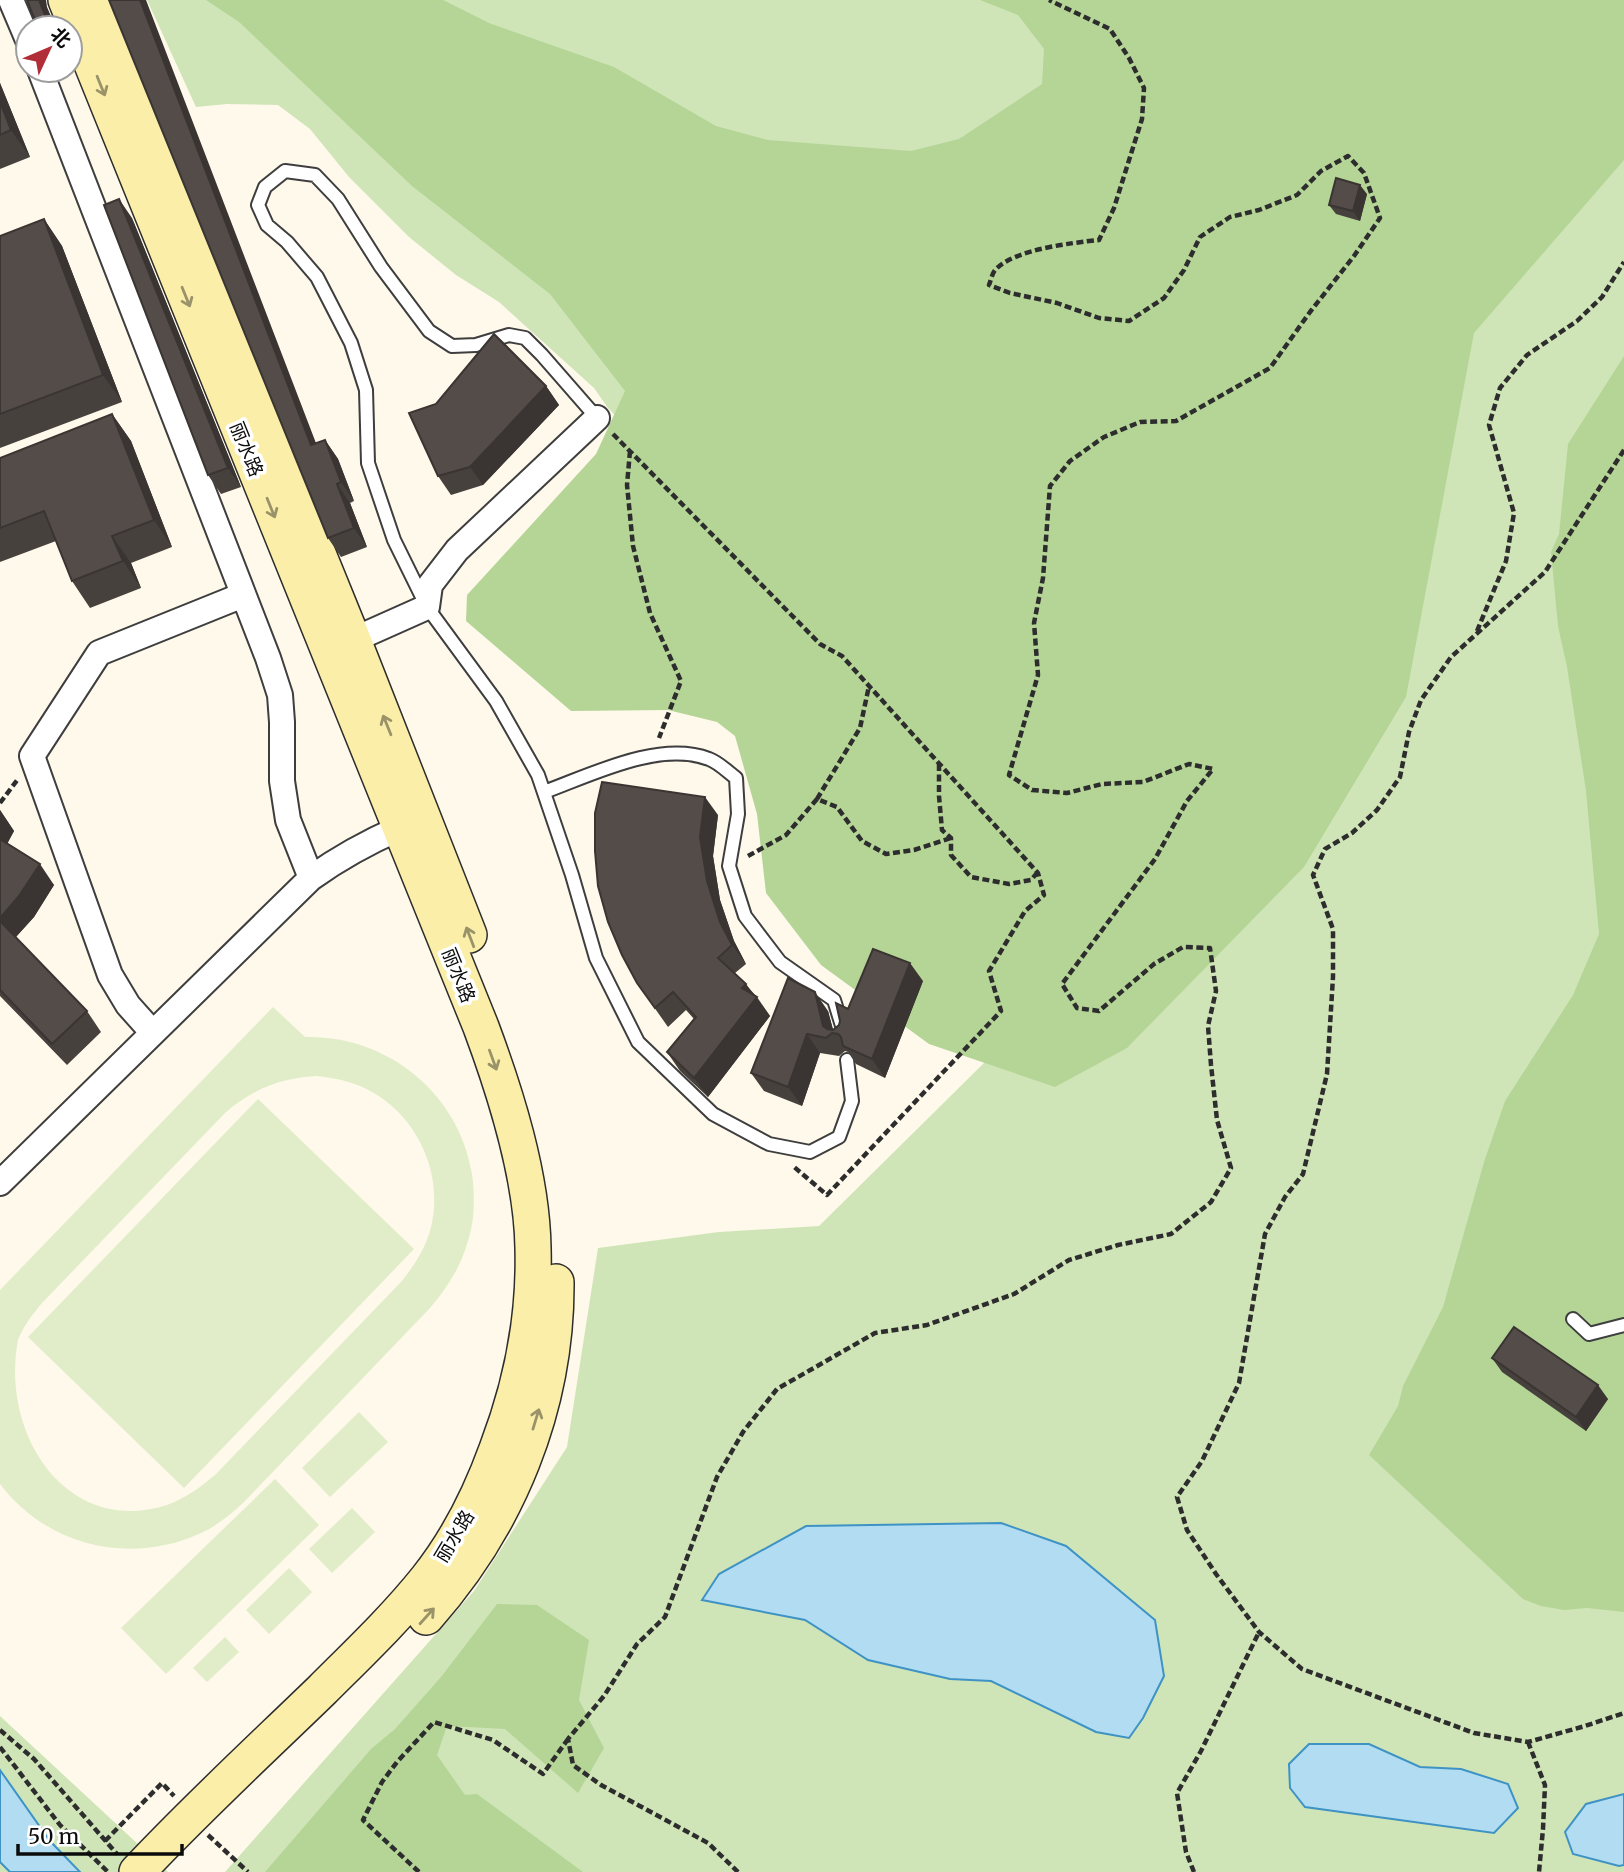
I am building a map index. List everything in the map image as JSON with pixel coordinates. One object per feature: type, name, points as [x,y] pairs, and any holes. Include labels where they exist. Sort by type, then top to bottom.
[{"type":"main road","name":"丽水路","points":[[66,0],[485,1040],[515,1136],[530,1210],[533,1245],[531,1320],[524,1358],[505,1430],[464,1524],[429,1577],[389,1623],[200,1826]]},
{"type":"main road","name":"丽水路","points":[[93,0],[415,794],[517,1060],[533,1109],[552,1206],[555,1240],[556,1304],[552,1350],[543,1398],[516,1477],[482,1545],[433,1609],[381,1665],[200,1826],[150,1865]]},
{"type":"street","points":[[45,84],[268,658],[280,695],[282,781],[288,820],[311,878]]},
{"type":"street","points":[[353,640],[427,607],[430,585],[457,550],[597,418]]},
{"type":"street","points":[[153,1033],[128,1005],[110,975],[32,756],[99,653],[243,595]]},
{"type":"street","points":[[0,1183],[311,878],[338,859],[400,828]]},
{"type":"lane","points":[[597,418],[525,338],[509,335],[476,345],[452,345],[429,331],[381,267],[338,199],[315,175],[285,171],[265,187],[258,205],[267,225],[287,242],[317,277],[351,343],[366,390],[368,463],[394,540],[427,607],[496,701],[538,775],[572,875],[596,958],[638,1042],[713,1114],[769,1144],[810,1152],[839,1138],[852,1101],[847,1060]]},
{"type":"lane","points":[[544,792],[634,759],[676,752],[711,759],[736,778],[738,814],[729,866],[745,916],[780,962],[834,1000],[844,1031],[844,1040]]},
{"type":"lane","points":[[1573,1319],[1589,1334],[1624,1325]]},
{"type":"path","points":[[419,1872],[363,1820],[382,1782],[434,1722],[493,1740],[543,1774],[604,1696],[637,1644],[666,1617],[717,1477],[743,1432],[777,1390],[875,1333],[927,1325],[1014,1294],[1069,1260],[1118,1245],[1171,1234],[1212,1202],[1231,1168],[1217,1120],[1211,1065],[1208,1026],[1216,991],[1210,948],[1183,947],[1154,964],[1099,1011],[1077,1007],[1062,984],[1155,859],[1187,801],[1213,769],[1189,764],[1143,782],[1102,784],[1067,793],[1032,790],[1009,775],[1038,675],[1034,623],[1043,578],[1050,486],[1070,461],[1104,437],[1140,422],[1176,421],[1270,368],[1380,218],[1364,173],[1348,156],[1321,171],[1297,195],[1259,210],[1230,217],[1200,237],[1184,270],[1164,298],[1129,321],[1099,318],[1057,303],[1010,293],[989,285],[994,271],[1012,258],[1064,244],[1099,240],[1114,208],[1142,119],[1144,88],[1110,29],[1049,0]]},
{"type":"path","points":[[1475,635],[1506,562],[1514,513],[1489,425],[1500,388],[1527,355],[1577,321],[1602,297],[1624,262]]},
{"type":"path","points":[[597,418],[820,644],[842,656],[1038,873],[1044,895],[1025,911],[989,971],[1000,1012],[827,1195],[769,1144]]},
{"type":"path","points":[[1624,450],[1545,572],[1451,657],[1421,700],[1409,732],[1400,777],[1377,810],[1352,834],[1325,849],[1313,875],[1333,929],[1328,1074],[1303,1174],[1285,1197],[1265,1234],[1239,1383],[1202,1461],[1177,1497],[1187,1530],[1216,1574],[1259,1632],[1302,1669],[1474,1733],[1528,1742],[1624,1713]]},
{"type":"path","points":[[630,451],[627,485],[634,546],[650,613],[681,681],[662,726],[654,756]]},
{"type":"path","points":[[729,866],[786,835],[817,799],[860,729],[869,686]]},
{"type":"path","points":[[939,763],[942,830],[951,838],[951,855],[971,877],[1009,884],[1031,880],[1038,873]]},
{"type":"path","points":[[817,799],[837,807],[862,841],[886,855],[914,850],[951,838]]},
{"type":"path","points":[[1194,1872],[1186,1852],[1177,1793],[1201,1751],[1259,1632]]},
{"type":"path","points":[[0,1730],[34,1759],[104,1842],[150,1865]]},
{"type":"path","points":[[568,1739],[573,1765],[601,1785],[708,1843],[738,1872]]},
{"type":"path","points":[[1528,1742],[1545,1785],[1539,1872]]},
{"type":"path","points":[[0,1747],[60,1825],[108,1872]]},
{"type":"path","points":[[104,1842],[162,1783],[200,1826],[248,1872]]},
{"type":"green space","points":[[147,0],[1624,0],[1624,1872],[225,1872],[474,1591],[567,1447],[598,1248],[719,1232],[819,1226],[986,1061],[653,455],[608,408],[594,388],[499,302],[456,275],[409,237],[349,177],[310,129],[278,105],[227,104],[196,107]]},
{"type":"green space","points":[[206,0],[443,0],[489,23],[614,67],[716,126],[768,140],[911,151],[959,139],[1042,84],[1044,49],[1018,15],[980,0],[1624,0],[1624,160],[1474,333],[1406,697],[1304,867],[1127,1048],[1055,1087],[929,1044],[821,965],[766,893],[757,814],[735,736],[717,722],[668,710],[571,711],[466,621],[467,595],[596,454],[625,391],[550,294],[412,186],[239,22]]},
{"type":"green space","points":[[1624,356],[1624,1612],[1587,1608],[1564,1610],[1523,1599],[1369,1455],[1398,1406],[1403,1386],[1443,1307],[1484,1162],[1505,1101],[1573,995],[1599,934],[1586,791],[1558,626],[1551,552],[1559,534],[1568,444]]},
{"type":"green space","points":[[273,1007],[305,1037],[335,1039],[364,1046],[390,1058],[414,1074],[435,1095],[452,1118],[464,1145],[473,1183],[472,1227],[461,1261],[442,1293],[244,1502],[213,1527],[174,1543],[146,1548],[92,1544],[41,1522],[19,1505],[0,1484],[0,1290]],"holes":[[[316,1076],[338,1079],[372,1092],[389,1104],[415,1134],[425,1152],[434,1191],[430,1231],[418,1258],[401,1282],[216,1474],[193,1492],[167,1505],[131,1511],[99,1506],[71,1492],[48,1470],[31,1442],[20,1410],[15,1376],[18,1340],[25,1326],[41,1304],[225,1113],[246,1097],[268,1086],[291,1079]]]},
{"type":"green space","points":[[258,1099],[414,1249],[184,1488],[28,1337]]},
{"type":"green space","points":[[359,1412],[388,1442],[330,1497],[302,1468]]},
{"type":"green space","points":[[275,1479],[319,1525],[166,1674],[121,1628]]},
{"type":"green space","points":[[352,1508],[375,1532],[332,1573],[309,1549]]},
{"type":"green space","points":[[289,1568],[312,1592],[269,1634],[246,1610]]},
{"type":"green space","points":[[497,1604],[537,1605],[589,1640],[579,1700],[604,1748],[578,1793],[505,1729],[447,1726],[437,1755],[465,1795],[477,1794],[583,1872],[265,1872],[371,1749],[395,1729],[441,1677]]},
{"type":"green space","points":[[225,1637],[239,1652],[207,1682],[193,1668]]},
{"type":"green space","points":[[0,1716],[168,1872],[0,1872]]},
{"type":"water","points":[[1001,1523],[1066,1546],[1155,1620],[1164,1676],[1143,1718],[1129,1738],[1096,1732],[991,1681],[950,1679],[868,1660],[805,1620],[702,1600],[719,1574],[806,1526]]},
{"type":"water","points":[[1309,1744],[1369,1744],[1420,1767],[1461,1769],[1508,1784],[1518,1808],[1494,1833],[1305,1807],[1290,1788],[1289,1764]]},
{"type":"water","points":[[0,1770],[50,1841],[80,1872],[10,1872],[0,1862]]},
{"type":"water","points":[[1624,1794],[1624,1865],[1573,1854],[1565,1832],[1586,1804]]},
{"type":"building","points":[[27,0],[39,0],[44,14],[32,14]]},
{"type":"building","points":[[109,0],[140,0],[311,445],[325,440],[341,482],[337,484],[354,528],[328,538]]},
{"type":"building","points":[[0,102],[11,130],[0,135]]},
{"type":"building","points":[[1336,178],[1360,185],[1353,211],[1329,205]]},
{"type":"building","points":[[119,199],[228,468],[208,475],[104,205]]},
{"type":"building","points":[[44,219],[103,375],[0,414],[0,236]]},
{"type":"building","points":[[494,334],[546,386],[470,467],[438,476],[409,413],[436,404]]},
{"type":"building","points":[[112,414],[154,520],[112,536],[123,561],[72,581],[44,511],[0,528],[0,458]]},
{"type":"building","points":[[602,782],[705,797],[700,837],[707,881],[720,922],[732,945],[718,958],[746,984],[742,988],[757,997],[694,1078],[667,1052],[696,1017],[673,992],[655,1008],[637,983],[608,922],[598,886],[595,851],[595,813]]},
{"type":"building","points":[[0,839],[40,864],[19,896],[0,918]]},
{"type":"building","points":[[0,921],[87,1011],[52,1044],[0,990]]},
{"type":"building","points":[[873,949],[910,963],[872,1059],[843,1046],[838,1034],[832,1033],[826,1038],[807,1034],[788,1087],[751,1073],[788,978],[815,992],[823,1026],[833,1030],[840,1021],[836,1003],[848,1009]]},
{"type":"building","points":[[1514,1327],[1598,1385],[1576,1417],[1492,1358]]}]
